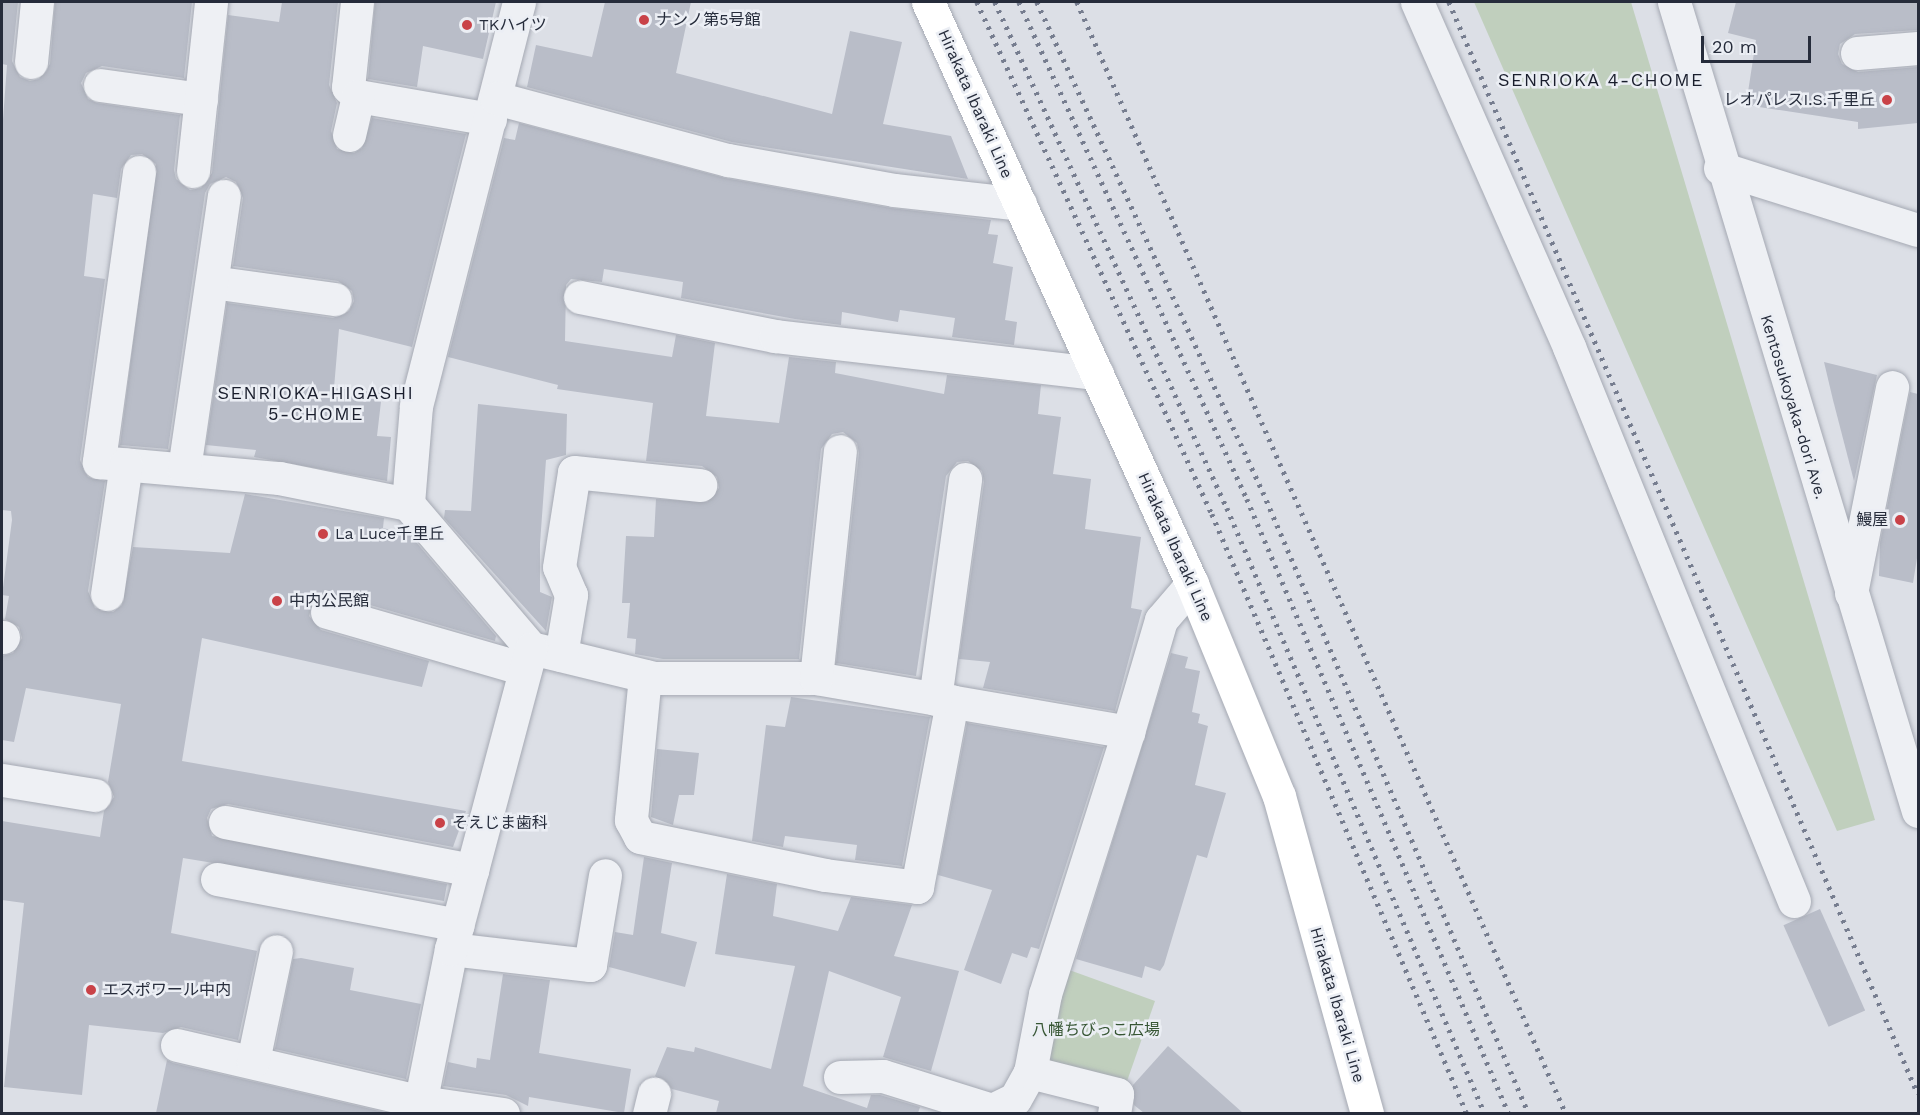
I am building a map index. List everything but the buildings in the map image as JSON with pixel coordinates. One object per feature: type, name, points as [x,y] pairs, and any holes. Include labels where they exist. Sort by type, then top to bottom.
[{"type":"main road","name":"Hirakata Ibaraki Line","points":[[928,2],[1192,584],[1279,796],[1367,1113]]},
{"type":"street","points":[[31,62],[37,2]]},
{"type":"street","points":[[193,171],[211,2]]},
{"type":"street","points":[[357,2],[348,87],[358,96],[493,108],[728,160],[894,190],[1020,204]]},
{"type":"street","points":[[408,504],[416,406],[519,2]]},
{"type":"street","points":[[1417,2],[1569,347],[1794,901]]},
{"type":"street","name":"Kentosukoyaka-dori Ave.","points":[[1674,2],[1720,168],[1851,593],[1916,794]]},
{"type":"street","points":[[1857,53],[1918,48]]},
{"type":"street","points":[[100,85],[201,99]]},
{"type":"street","points":[[349,135],[358,96]]},
{"type":"street","points":[[1720,168],[1918,230]]},
{"type":"street","points":[[140,172],[99,462],[279,478],[408,504],[539,658]]},
{"type":"street","points":[[184,470],[224,196]]},
{"type":"street","points":[[212,282],[335,299]]},
{"type":"street","points":[[580,297],[775,336],[1097,373]]},
{"type":"street","points":[[1851,593],[1892,387]]},
{"type":"street","points":[[816,678],[840,451]]},
{"type":"street","points":[[107,594],[126,464]]},
{"type":"street","points":[[419,1108],[454,937],[472,870],[539,658],[571,595],[559,567],[574,472],[700,485]]},
{"type":"street","points":[[645,676],[631,820],[639,837],[825,875],[916,887],[944,700],[965,479]]},
{"type":"street","points":[[840,1077],[883,1076],[992,1110],[1015,1100],[1030,1072],[1045,994],[1161,620],[1192,584]]},
{"type":"street","points":[[327,612],[539,658],[645,676],[816,678],[1128,732]]},
{"type":"street","points":[[2,780],[95,795]]},
{"type":"street","points":[[225,822],[472,870]]},
{"type":"street","points":[[217,879],[454,937],[590,965],[605,875]]},
{"type":"street","points":[[253,1061],[276,951]]},
{"type":"street","points":[[177,1045],[253,1061],[419,1108],[503,1113]]},
{"type":"street","points":[[1030,1072],[1117,1094],[1114,1113]]},
{"type":"green space","points":[[1474,2],[1631,2],[1875,820],[1837,831]]},
{"type":"green space","name":"八幡ちびっこ広場","points":[[1061,967],[1155,1001],[1125,1087],[1038,1067]]},
{"type":"railway","points":[[977,2],[1212,514],[1467,1114]]},
{"type":"railway","points":[[995,2],[1227,508],[1485,1114]]},
{"type":"railway","points":[[1019,2],[1247,499],[1509,1114]]},
{"type":"railway","points":[[1037,2],[1263,492],[1529,1114]]},
{"type":"railway","points":[[1077,2],[1566,1114]]},
{"type":"railway","points":[[1449,2],[1918,1094]]},
{"type":"place","name":"ナンノ第5号館","points":[[644,20]]},
{"type":"place","name":"TKハイツ","points":[[467,25]]},
{"type":"place","name":"レオパレスI.S.千里丘","points":[[1887,100]]},
{"type":"place","name":"鰻屋","points":[[1900,520]]},
{"type":"place","name":"La Luce千里丘","points":[[323,534]]},
{"type":"place","name":"中内公民館","points":[[277,601]]},
{"type":"place","name":"そえじま歯科","points":[[440,823]]},
{"type":"place","name":"エスポワール中内","points":[[91,990]]},
{"type":"district","name":"SENRIOKA 4-CHOME","points":[[1601,80]]},
{"type":"district","name":"SENRIOKA-HIGASHI 5-CHOME","points":[[316,404]]}]
